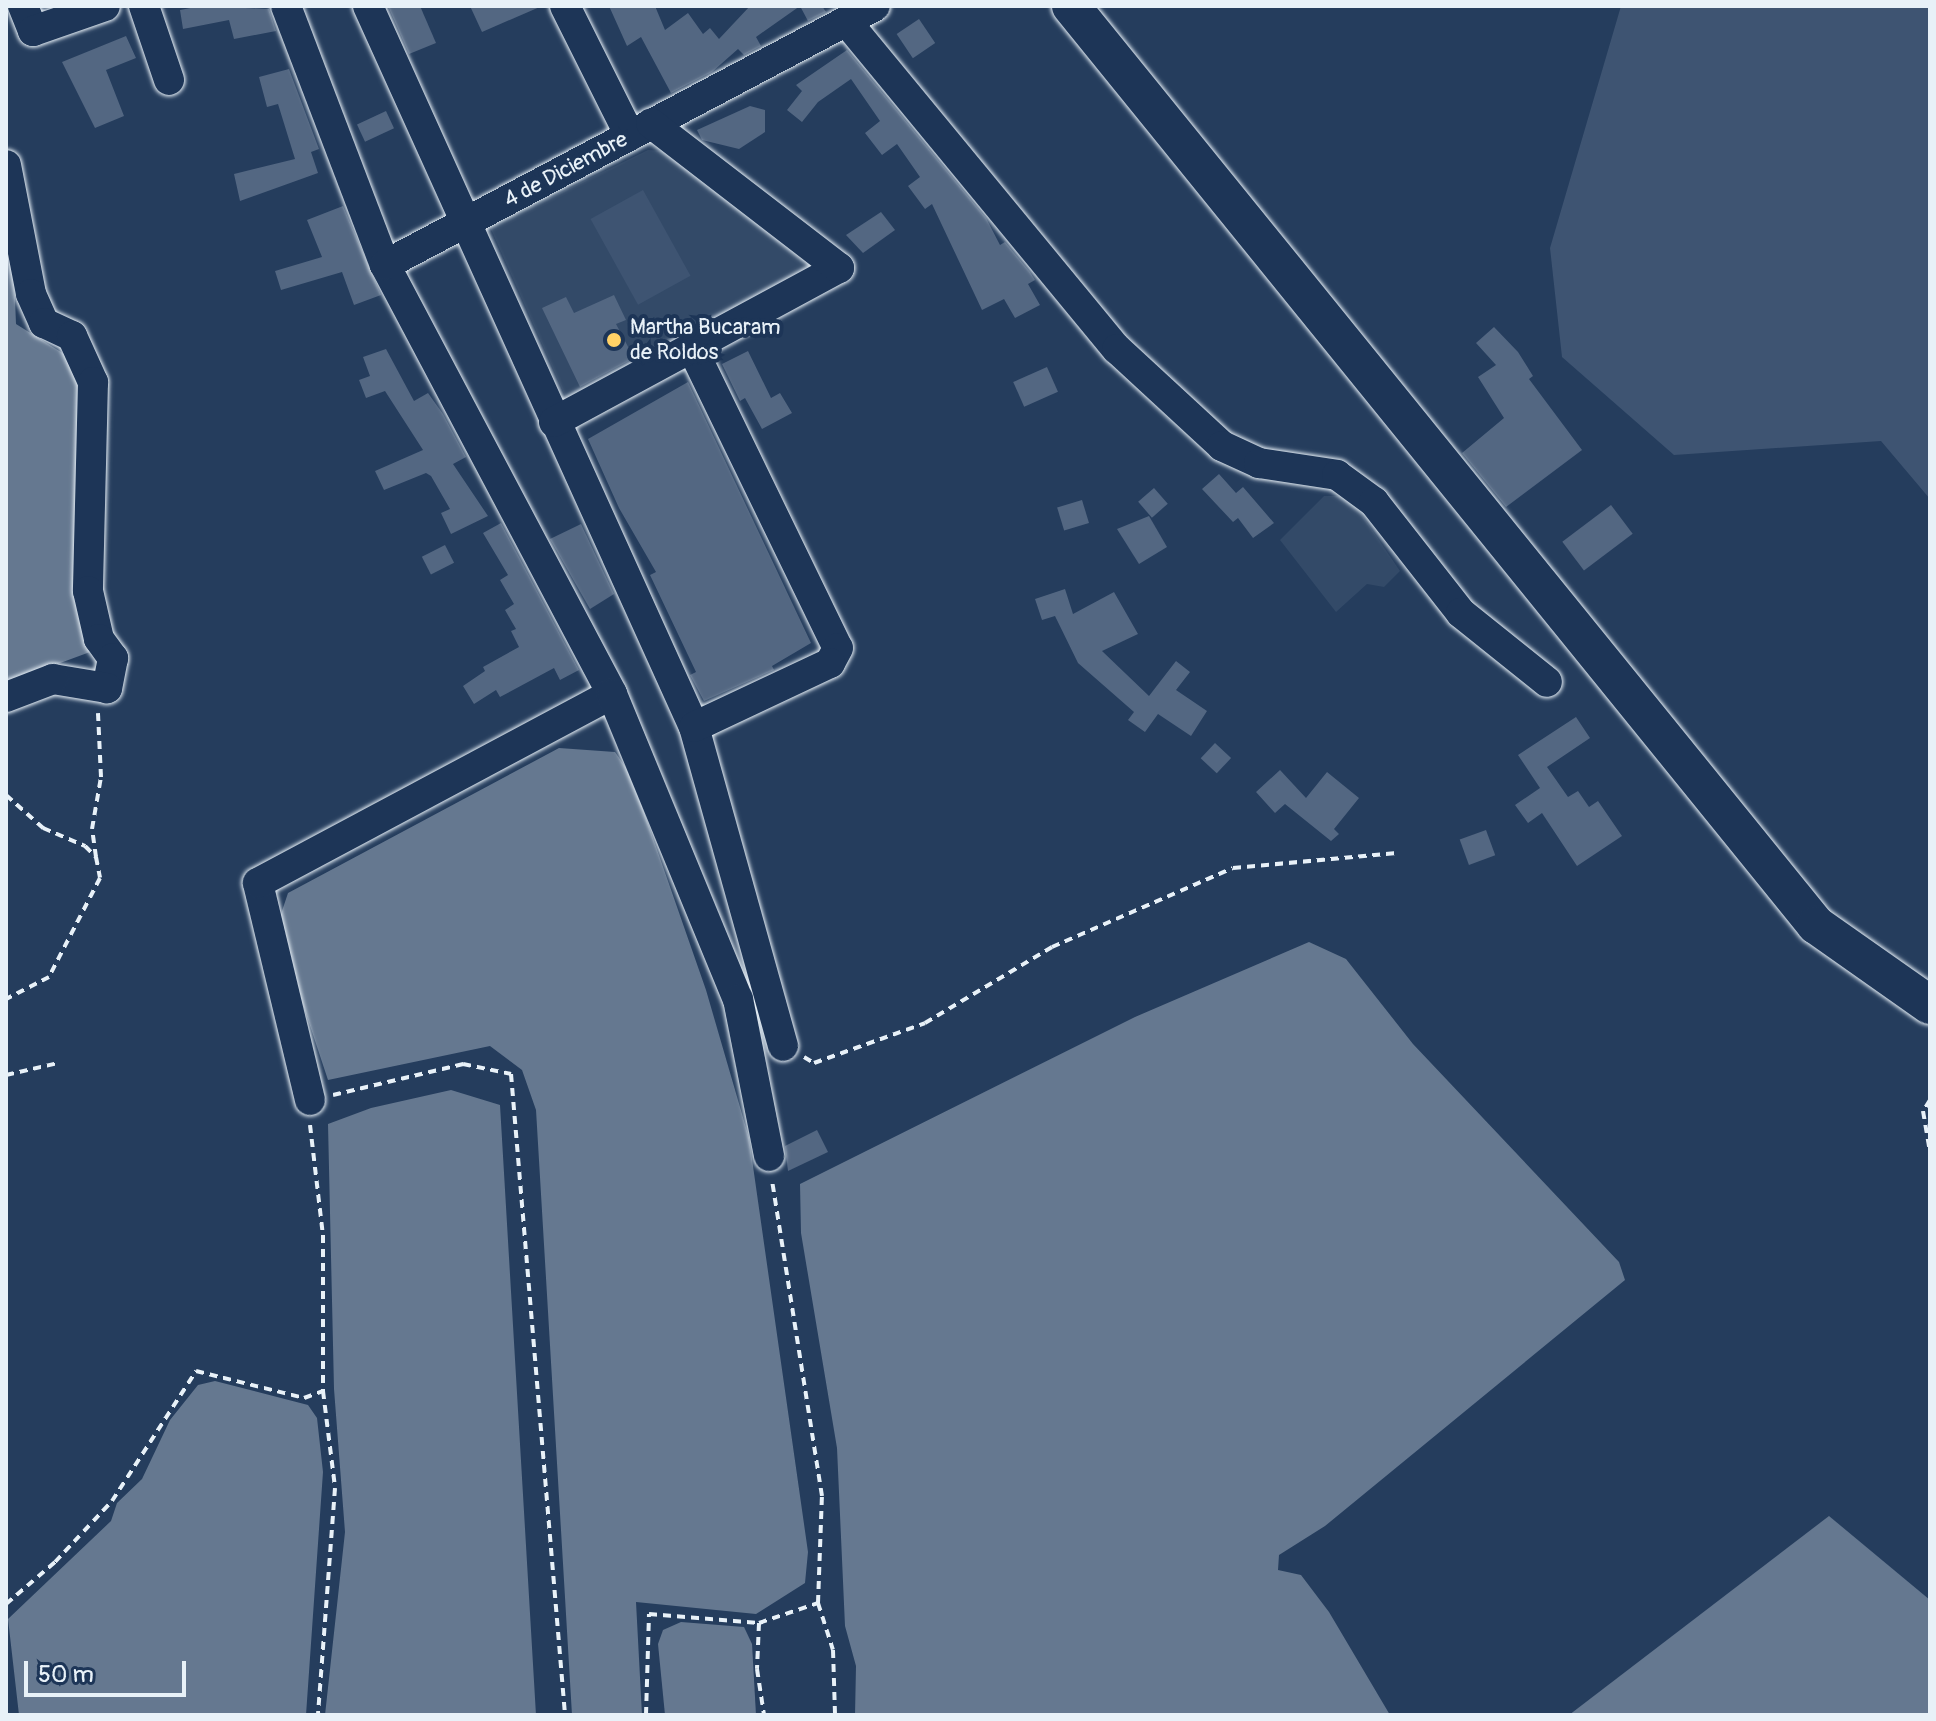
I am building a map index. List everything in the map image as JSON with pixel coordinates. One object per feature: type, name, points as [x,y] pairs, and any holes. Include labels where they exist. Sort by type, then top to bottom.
[{"type":"main road","points":[[1071,6],[1816,925],[1930,1005]]},
{"type":"street","points":[[23,6],[33,31],[105,6]]},
{"type":"street","points":[[144,6],[169,80]]},
{"type":"street","points":[[286,6],[385,265],[612,694],[738,999],[769,1156]]},
{"type":"street","points":[[368,6],[694,727],[783,1046]]},
{"type":"street","points":[[554,422],[693,350],[839,268],[641,130],[565,6]]},
{"type":"street","name":"4 de Diciembre","points":[[385,265],[875,6]]},
{"type":"street","points":[[847,22],[1117,349],[1222,446],[1259,463],[1337,475],[1374,502],[1461,613],[1547,682]]},
{"type":"street","points":[[6,165],[31,294],[44,323],[72,336],[93,382],[88,591],[99,639],[113,658],[107,688],[53,679],[6,697]]},
{"type":"street","points":[[693,350],[838,648],[830,663],[694,727]]},
{"type":"street","points":[[310,1100],[258,883],[612,694]]},
{"type":"path","points":[[6,999],[49,977],[100,878],[92,829],[101,777],[96,723],[107,688]]},
{"type":"path","points":[[6,795],[43,828],[85,846],[96,857]]},
{"type":"path","points":[[783,1046],[814,1063],[925,1023],[1052,947],[1233,868],[1399,853]]},
{"type":"path","points":[[6,1075],[58,1063]]},
{"type":"path","points":[[318,1715],[335,1488],[323,1391],[323,1235],[310,1100],[463,1064],[511,1074],[565,1715]]},
{"type":"path","points":[[1930,1100],[1923,1111],[1930,1152]]},
{"type":"path","points":[[769,1156],[822,1496],[818,1603],[833,1650],[835,1715]]},
{"type":"path","points":[[6,1604],[55,1562],[112,1501],[196,1371],[304,1398],[323,1391]]},
{"type":"path","points":[[646,1715],[649,1614],[759,1623],[818,1603]]},
{"type":"path","points":[[759,1623],[757,1669],[764,1715]]},
{"type":"shaded area","points":[[1621,6],[1930,6],[1930,499],[1881,441],[1674,455],[1562,357],[1550,248]]},
{"type":"shaded area","name":"Martha Bucaram de Roldos","points":[[648,150],[666,151],[812,261],[806,276],[569,404],[490,227]]},
{"type":"shaded area","points":[[643,190],[691,276],[638,305],[591,219]]},
{"type":"shaded area","points":[[6,219],[13,248],[16,324],[77,362],[88,450],[81,591],[90,652],[6,683]]},
{"type":"shaded area","points":[[1324,496],[1349,496],[1400,571],[1384,587],[1367,584],[1336,612],[1280,540]]},
{"type":"shaded area","points":[[559,748],[615,752],[631,775],[706,990],[749,1138],[808,1552],[805,1583],[756,1614],[636,1602],[642,1715],[572,1715],[536,1110],[522,1070],[490,1046],[328,1080],[277,926],[288,893]]},
{"type":"shaded area","points":[[1309,942],[1346,959],[1413,1044],[1619,1262],[1625,1280],[1325,1526],[1279,1555],[1278,1570],[1301,1575],[1329,1612],[1390,1715],[855,1715],[856,1666],[845,1626],[837,1448],[801,1233],[800,1184],[1135,1017]]},
{"type":"shaded area","points":[[451,1090],[500,1105],[536,1715],[325,1715],[345,1532],[334,1389],[328,1124],[371,1108]]},
{"type":"shaded area","points":[[215,1381],[308,1405],[317,1418],[323,1472],[306,1715],[19,1715],[8,1619],[111,1521],[117,1503],[142,1479],[170,1420],[198,1385]]},
{"type":"shaded area","points":[[1829,1516],[1930,1600],[1930,1715],[1569,1715]]},
{"type":"shaded area","points":[[681,1622],[744,1627],[752,1644],[756,1715],[665,1715],[658,1644],[663,1630]]},
{"type":"building","points":[[201,6],[269,9],[276,31],[234,39],[229,20],[183,29],[180,10]]},
{"type":"building","points":[[388,6],[420,6],[436,43],[409,54]]},
{"type":"building","points":[[470,6],[542,6],[482,32]]},
{"type":"building","points":[[609,6],[655,6],[665,30],[688,13],[703,34],[710,28],[719,39],[750,6],[800,6],[756,37],[761,46],[744,55],[738,49],[712,72],[671,93],[641,37],[627,46]]},
{"type":"building","points":[[800,6],[822,6],[826,12],[808,21]]},
{"type":"building","points":[[919,19],[935,43],[913,58],[897,34]]},
{"type":"building","points":[[126,36],[136,58],[106,70],[124,116],[95,128],[62,62]]},
{"type":"building","points":[[847,50],[986,218],[1000,245],[1005,242],[1030,272],[1035,280],[1028,284],[1040,305],[1015,318],[1004,299],[982,310],[932,204],[925,209],[908,186],[920,177],[897,144],[882,155],[865,133],[880,121],[851,79],[818,102],[802,122],[787,110],[802,91],[796,85]]},
{"type":"building","points":[[289,69],[319,149],[311,152],[318,173],[240,201],[234,174],[295,159],[278,104],[267,107],[259,77]]},
{"type":"building","points":[[750,106],[765,110],[765,132],[739,149],[702,140],[697,130]]},
{"type":"building","points":[[386,111],[394,128],[365,142],[357,125]]},
{"type":"building","points":[[343,206],[381,295],[354,305],[342,272],[281,290],[275,271],[322,257],[307,220]]},
{"type":"building","points":[[881,212],[895,230],[863,253],[846,235]]},
{"type":"building","points":[[614,295],[626,320],[616,324],[634,358],[580,387],[542,308],[566,297],[574,313]]},
{"type":"building","points":[[1494,327],[1518,352],[1533,376],[1529,379],[1582,450],[1506,507],[1462,453],[1504,418],[1478,377],[1496,365],[1476,343]]},
{"type":"building","points":[[386,349],[414,401],[428,393],[443,414],[466,457],[453,464],[488,516],[451,534],[441,513],[450,509],[431,476],[426,473],[384,490],[375,471],[423,450],[385,391],[366,398],[359,380],[370,376],[363,357]]},
{"type":"building","points":[[748,351],[771,398],[780,393],[792,413],[762,429],[745,398],[740,401],[722,364]]},
{"type":"building","points":[[1047,367],[1058,392],[1024,407],[1013,382]]},
{"type":"building","points":[[688,382],[811,643],[772,666],[774,670],[704,701],[690,675],[696,672],[650,575],[656,572],[619,508],[588,439]]},
{"type":"building","points":[[1219,474],[1236,493],[1243,487],[1274,523],[1253,538],[1238,518],[1233,522],[1202,489]]},
{"type":"building","points":[[1154,488],[1168,504],[1152,518],[1138,502]]},
{"type":"building","points":[[1082,500],[1089,523],[1064,531],[1057,508]]},
{"type":"building","points":[[1611,505],[1633,534],[1584,570],[1562,542]]},
{"type":"building","points":[[1149,516],[1167,547],[1139,564],[1117,529]]},
{"type":"building","points":[[501,523],[579,670],[560,680],[554,668],[500,697],[496,690],[474,704],[463,686],[485,671],[483,667],[519,647],[511,631],[516,629],[505,610],[514,604],[500,580],[508,575],[483,533]]},
{"type":"building","points":[[581,524],[614,594],[590,609],[550,539]]},
{"type":"building","points":[[445,545],[454,563],[431,575],[422,557]]},
{"type":"building","points":[[1065,589],[1073,614],[1114,592],[1138,634],[1102,651],[1149,696],[1176,661],[1190,672],[1176,690],[1207,711],[1191,736],[1158,714],[1145,732],[1128,720],[1134,712],[1078,663],[1055,616],[1042,620],[1035,599]]},
{"type":"building","points":[[1576,717],[1590,738],[1547,767],[1568,797],[1578,791],[1589,807],[1598,801],[1622,836],[1577,866],[1542,813],[1528,823],[1515,805],[1540,788],[1518,755]]},
{"type":"building","points":[[1215,743],[1231,758],[1217,773],[1201,758]]},
{"type":"building","points":[[1280,770],[1306,798],[1327,772],[1359,798],[1334,829],[1339,834],[1331,841],[1285,804],[1275,813],[1256,792]]},
{"type":"building","points":[[1486,830],[1495,855],[1469,865],[1460,840]]},
{"type":"building","points":[[817,1130],[828,1152],[788,1171],[785,1146]]},
{"type":"place","name":"Martha Bucaram de Roldos","points":[[614,340]]}]
